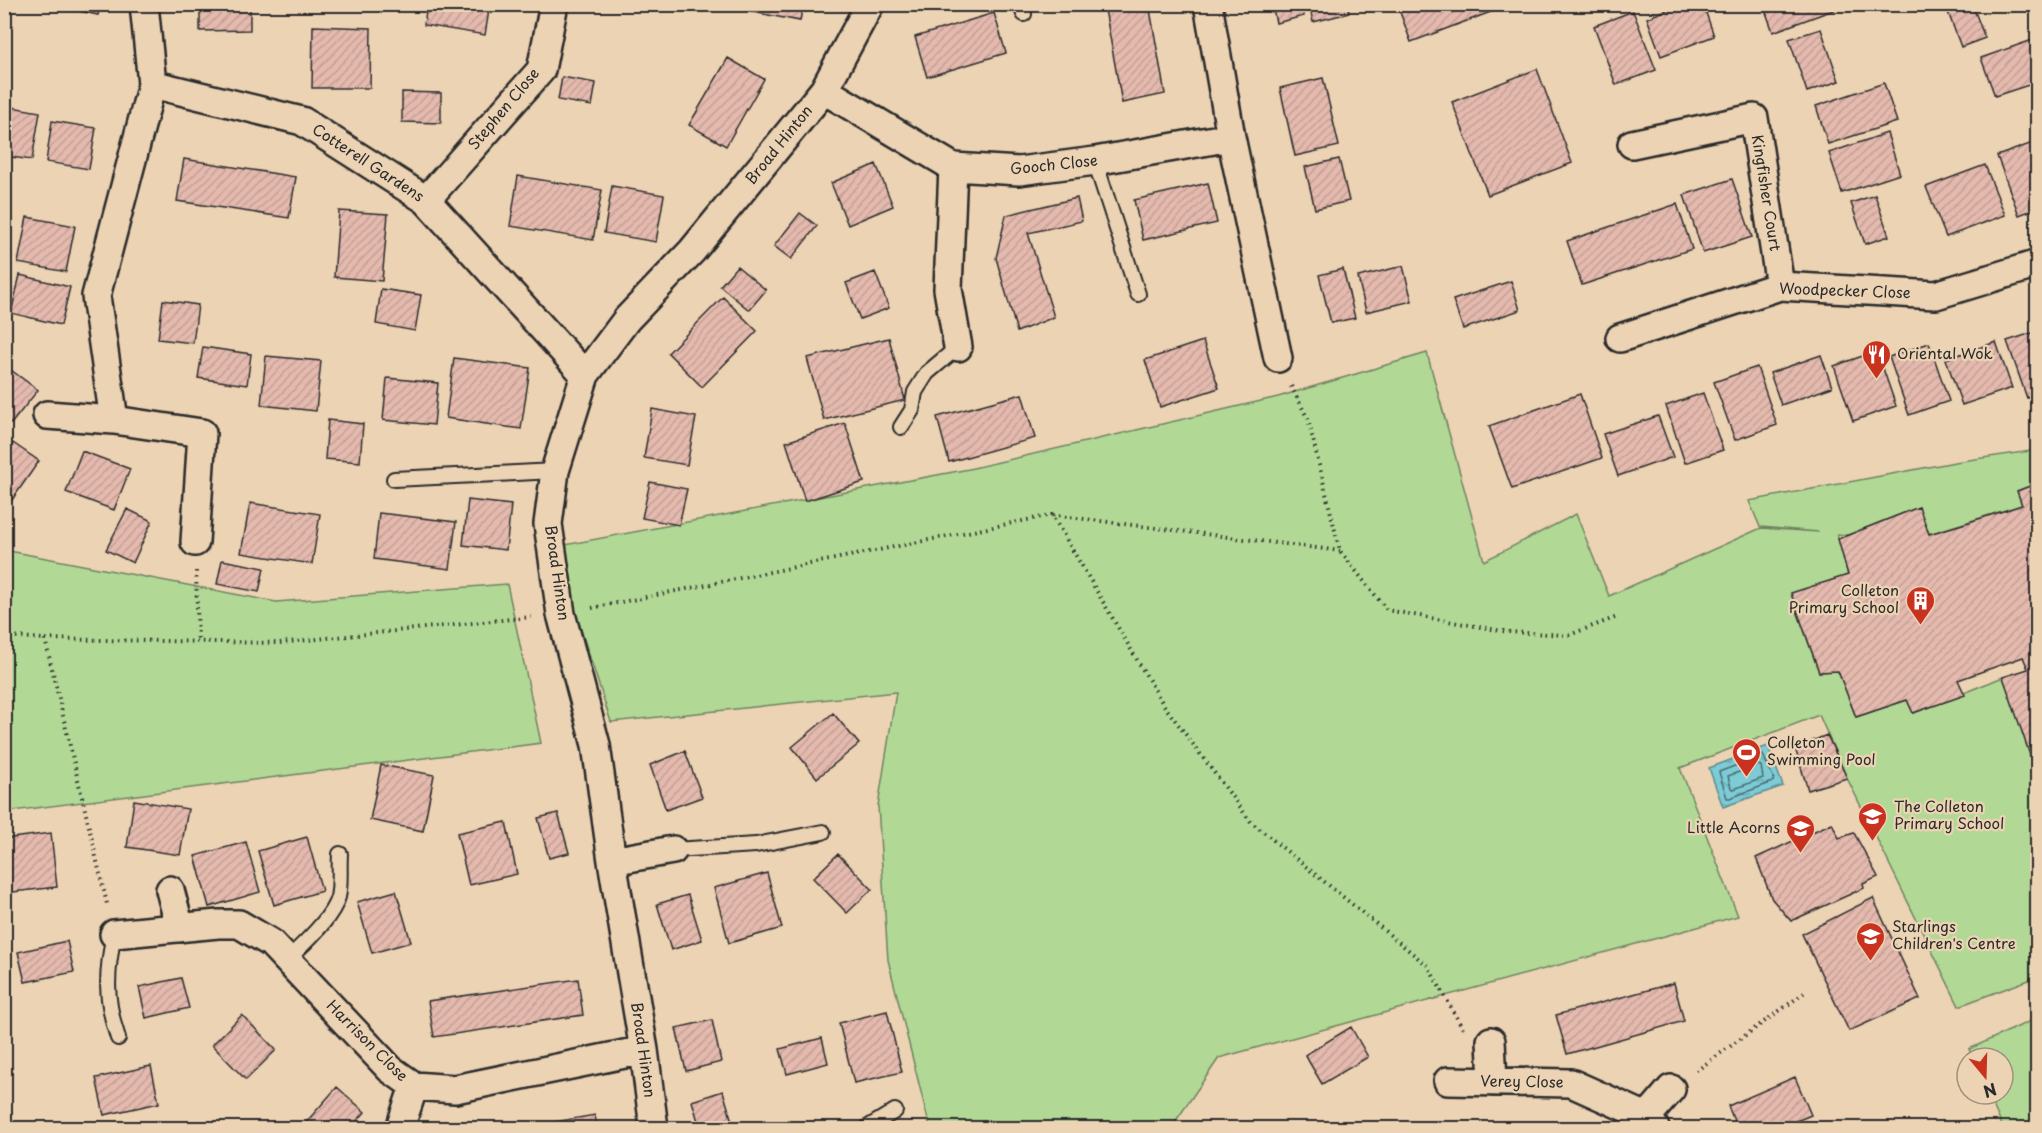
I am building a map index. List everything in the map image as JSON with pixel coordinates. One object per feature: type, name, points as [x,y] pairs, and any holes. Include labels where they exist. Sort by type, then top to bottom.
[{"type":"street","points":[[114,420],[96,296],[152,84],[144,4]]},
{"type":"street","name":"Stephen Close","points":[[426,200],[541,70],[554,4]]},
{"type":"street","name":"Broad Hinton","points":[[654,1128],[596,745],[561,614],[548,524],[555,471],[585,375],[627,319],[692,251],[824,90],[870,4]]},
{"type":"street","points":[[1208,4],[1231,137],[1278,358]]},
{"type":"street","name":"Cotterell Gardens","points":[[152,84],[302,121],[426,200],[585,375]]},
{"type":"street","name":"Gooch Close","points":[[824,90],[953,167],[1019,171],[1095,161],[1231,137]]},
{"type":"street","name":"Kingfisher Court","points":[[1632,144],[1754,118],[1780,286]]},
{"type":"street","points":[[953,167],[948,289],[958,347]]},
{"type":"street","name":"Woodpecker Close","points":[[1620,338],[1780,286],[1936,295],[2037,264]]},
{"type":"street","points":[[47,415],[114,420],[202,433],[195,542]]},
{"type":"street","points":[[612,861],[673,850]]},
{"type":"street","points":[[170,890],[180,928]]},
{"type":"street","name":"Harrison Close","points":[[114,934],[239,924],[271,943],[390,1069],[414,1086],[455,1089],[644,1050]]},
{"type":"street","points":[[1491,1041],[1493,1082]]},
{"type":"street","name":"Verey Close","points":[[1448,1081],[1571,1083],[1651,1123]]},
{"type":"street","points":[[400,1128],[414,1086]]},
{"type":"street","points":[[1651,1123],[1671,1089]]},
{"type":"lane","points":[[1095,161],[1138,294]]},
{"type":"lane","points":[[901,427],[912,410],[915,392],[927,373],[958,347]]},
{"type":"lane","points":[[394,479],[555,471]]},
{"type":"lane","points":[[673,850],[756,845],[823,832]]},
{"type":"lane","points":[[287,960],[311,937],[338,898],[340,854]]},
{"type":"lane","points":[[114,934],[107,967],[109,1012],[118,1038]]},
{"type":"lane","points":[[867,1128],[895,1111]]},
{"type":"path","points":[[1278,358],[1308,419],[1340,552],[1387,610],[1508,632],[1569,635],[1617,617]]},
{"type":"path","points":[[4,636],[45,639],[279,643],[561,614],[1052,515],[1340,552]]},
{"type":"path","points":[[1052,515],[1163,704],[1251,822],[1428,966],[1466,1034]]},
{"type":"path","points":[[195,542],[198,642]]},
{"type":"path","points":[[45,639],[114,934]]},
{"type":"path","points":[[1671,1089],[1804,993]]},
{"type":"green space","points":[[1427,353],[1484,561],[1576,514],[1609,596],[1761,528],[1819,532],[1760,527],[1749,501],[1955,462],[2037,450],[2037,483],[2017,491],[2022,505],[1929,534],[1919,507],[1848,535],[1837,534],[1848,575],[1791,594],[1819,672],[1838,671],[1856,717],[1907,700],[1914,713],[2003,677],[2037,756],[2037,977],[1959,1006],[1847,778],[1819,715],[1680,768],[1738,916],[1219,1058],[1171,1128],[930,1128],[888,960],[878,806],[896,692],[611,722],[554,547],[969,469],[1278,397]]},
{"type":"green space","points":[[4,550],[276,602],[507,584],[541,743],[5,812]]},
{"type":"green space","points":[[2037,1018],[2037,1128],[2003,1128],[1993,1106],[2015,1106],[2015,1046],[1976,1046]]},
{"type":"water","name":"Colleton Swimming Pool","points":[[1768,746],[1783,786],[1723,807],[1709,768]]},
{"type":"building","points":[[48,4],[101,4],[98,15]]},
{"type":"building","points":[[200,4],[250,4],[250,30],[200,31]]},
{"type":"building","points":[[427,4],[490,4],[485,35],[424,25]]},
{"type":"building","points":[[753,4],[803,4],[800,21],[752,12]]},
{"type":"building","points":[[1104,4],[1149,4],[1165,94],[1122,103]]},
{"type":"building","points":[[1272,4],[1301,4],[1304,16],[1276,23]]},
{"type":"building","points":[[1309,4],[1347,4],[1349,13],[1313,22]]},
{"type":"building","points":[[1397,4],[1494,4],[1496,10],[1411,42]]},
{"type":"building","points":[[1681,4],[1703,4],[1714,36],[1661,56],[1647,18]]},
{"type":"building","points":[[1763,4],[1835,4],[1836,9],[1773,32]]},
{"type":"building","points":[[1945,4],[1972,4],[1985,38],[1961,47]]},
{"type":"building","points":[[1633,11],[1656,70],[1616,85],[1594,26]]},
{"type":"building","points":[[994,13],[1006,53],[927,77],[915,37]]},
{"type":"building","points":[[313,26],[371,28],[370,88],[312,88]]},
{"type":"building","points":[[1821,29],[1839,81],[1807,92],[1789,39]]},
{"type":"building","points":[[2038,38],[2038,82],[1995,96],[1981,58]]},
{"type":"building","points":[[728,58],[764,79],[726,146],[689,125]]},
{"type":"building","points":[[1537,69],[1572,163],[1488,195],[1452,102]]},
{"type":"building","points":[[562,77],[596,83],[592,106],[558,100]]},
{"type":"building","points":[[1323,78],[1339,146],[1295,156],[1280,88]]},
{"type":"building","points":[[1884,83],[1897,122],[1828,144],[1816,106]]},
{"type":"building","points":[[402,92],[441,93],[441,123],[402,122]]},
{"type":"building","points":[[6,106],[40,112],[32,160],[4,156]]},
{"type":"building","points":[[52,121],[96,128],[89,169],[46,162]]},
{"type":"building","points":[[1887,133],[1900,174],[1842,193],[1829,153]]},
{"type":"building","points":[[2038,141],[2038,208],[2019,215],[1997,156]]},
{"type":"building","points":[[184,159],[296,177],[289,218],[177,201]]},
{"type":"building","points":[[1339,159],[1349,201],[1315,209],[1305,167]]},
{"type":"building","points":[[876,164],[893,206],[848,225],[831,183]]},
{"type":"building","points":[[1985,165],[2005,215],[1946,237],[1926,187]]},
{"type":"building","points":[[518,176],[602,190],[593,240],[510,226]]},
{"type":"building","points":[[1732,179],[1752,237],[1703,253],[1684,195]]},
{"type":"building","points":[[1208,183],[1217,223],[1143,240],[1134,200]]},
{"type":"building","points":[[612,186],[664,195],[656,242],[604,233]]},
{"type":"building","points":[[1875,195],[1889,236],[1865,244],[1851,203]]},
{"type":"building","points":[[1077,198],[1082,221],[1028,233],[1054,317],[1017,332],[996,258],[1006,215]]},
{"type":"building","points":[[1677,204],[1692,249],[1582,285],[1567,241]]},
{"type":"building","points":[[339,211],[388,214],[382,281],[334,277]]},
{"type":"building","points":[[800,213],[817,226],[791,259],[774,246]]},
{"type":"building","points":[[27,217],[75,226],[66,272],[18,263]]},
{"type":"building","points":[[737,266],[766,290],[749,310],[720,286]]},
{"type":"building","points":[[1403,266],[1412,301],[1366,312],[1358,277]]},
{"type":"building","points":[[1343,269],[1355,318],[1331,323],[1319,275]]},
{"type":"building","points":[[875,272],[889,308],[860,319],[846,283]]},
{"type":"building","points":[[20,275],[70,287],[61,325],[11,313]]},
{"type":"building","points":[[1511,281],[1520,310],[1463,329],[1453,300]]},
{"type":"building","points":[[381,289],[421,295],[415,331],[376,324]]},
{"type":"building","points":[[723,297],[757,331],[702,387],[668,353]]},
{"type":"building","points":[[163,300],[198,305],[193,343],[158,339]]},
{"type":"building","points":[[2038,331],[2038,395],[2027,398],[2007,341]]},
{"type":"building","points":[[889,338],[905,400],[824,420],[807,358]]},
{"type":"building","points":[[1203,341],[1219,388],[1160,407],[1145,360]]},
{"type":"building","points":[[1996,342],[2012,388],[1962,405],[1946,359]]},
{"type":"building","points":[[1929,343],[1949,401],[1909,415],[1889,357]]},
{"type":"building","points":[[203,347],[251,354],[247,385],[198,378]]},
{"type":"building","points":[[1877,351],[1896,406],[1853,421],[1834,366]]},
{"type":"building","points":[[1821,355],[1832,387],[1781,405],[1770,373]]},
{"type":"building","points":[[266,356],[321,361],[316,411],[261,405]]},
{"type":"building","points":[[454,358],[530,368],[521,429],[446,418]]},
{"type":"building","points":[[4,365],[38,390],[11,424],[4,419]]},
{"type":"building","points":[[1757,367],[1777,425],[1735,440],[1714,382]]},
{"type":"building","points":[[387,378],[438,383],[434,425],[383,420]]},
{"type":"building","points":[[1703,393],[1723,450],[1685,463],[1666,406]]},
{"type":"building","points":[[1022,394],[1035,438],[949,462],[937,417]]},
{"type":"building","points":[[1580,394],[1602,458],[1512,489],[1489,426]]},
{"type":"building","points":[[652,409],[696,417],[687,465],[644,458]]},
{"type":"building","points":[[1658,416],[1673,457],[1618,476],[1603,434]]},
{"type":"building","points":[[328,420],[363,424],[360,462],[325,459]]},
{"type":"building","points":[[845,423],[864,482],[805,501],[786,442]]},
{"type":"building","points":[[13,443],[39,461],[7,507],[4,504],[4,455]]},
{"type":"building","points":[[82,451],[130,469],[114,510],[66,492]]},
{"type":"building","points":[[650,482],[687,489],[679,525],[642,518]]},
{"type":"building","name":"Colleton Primary School","points":[[2038,483],[2038,756],[2031,758],[2003,677],[2028,669],[2023,657],[1958,680],[1965,695],[1913,713],[1907,700],[1856,717],[1838,671],[1819,672],[1791,593],[1848,575],[1838,539],[1919,507],[1929,534],[2022,505],[2017,491]]},
{"type":"building","points":[[468,500],[511,505],[506,550],[463,545]]},
{"type":"building","points":[[250,503],[320,514],[312,564],[241,553]]},
{"type":"building","points":[[127,509],[152,521],[133,563],[106,550]]},
{"type":"building","points":[[379,513],[456,522],[450,569],[374,559]]},
{"type":"building","points":[[222,560],[264,568],[259,592],[217,584]]},
{"type":"building","points":[[833,713],[859,744],[817,778],[792,747]]},
{"type":"building","points":[[1827,735],[1847,778],[1808,790],[1795,748]]},
{"type":"building","points":[[685,751],[702,797],[666,810],[650,765]]},
{"type":"building","points":[[381,765],[434,775],[423,831],[370,820]]},
{"type":"building","points":[[134,800],[188,809],[180,855],[127,847]]},
{"type":"building","points":[[558,813],[569,853],[549,858],[538,818]]},
{"type":"building","points":[[506,822],[517,874],[469,885],[457,833]]},
{"type":"building","points":[[1832,823],[1839,838],[1854,833],[1878,877],[1863,884],[1864,888],[1791,921],[1772,899],[1756,858]]},
{"type":"building","points":[[51,833],[57,887],[4,893],[4,839]]},
{"type":"building","points":[[307,837],[322,891],[274,905],[258,851]]},
{"type":"building","points":[[246,842],[260,892],[209,907],[195,856]]},
{"type":"building","points":[[838,854],[872,889],[847,913],[813,878]]},
{"type":"building","points":[[767,873],[782,928],[729,943],[714,888]]},
{"type":"building","points":[[396,891],[411,942],[372,953],[357,902]]},
{"type":"building","points":[[688,895],[702,940],[671,950],[657,904]]},
{"type":"building","name":"Starlings Children's Centre","points":[[1873,898],[1920,999],[1849,1031],[1802,934]]},
{"type":"building","points":[[67,941],[74,972],[25,982],[18,952]]},
{"type":"building","points":[[181,978],[189,1008],[146,1018],[139,987]]},
{"type":"building","points":[[578,979],[583,1015],[434,1037],[428,1001]]},
{"type":"building","points":[[1674,983],[1684,1021],[1567,1054],[1556,1015]]},
{"type":"building","points":[[887,1011],[902,1072],[854,1083],[839,1023]]},
{"type":"building","points":[[242,1015],[276,1050],[246,1080],[212,1045]]},
{"type":"building","points":[[712,1020],[721,1062],[686,1071],[676,1028]]},
{"type":"building","points":[[1351,1027],[1368,1057],[1322,1084],[1305,1055]]},
{"type":"building","points":[[822,1038],[828,1063],[787,1074],[780,1049]]},
{"type":"building","points":[[151,1066],[159,1103],[104,1115],[96,1078]]},
{"type":"building","points":[[1795,1077],[1811,1115],[1779,1128],[1737,1128],[1728,1106]]},
{"type":"building","points":[[337,1087],[365,1112],[351,1128],[301,1128]]},
{"type":"building","points":[[723,1091],[734,1128],[700,1128],[692,1101]]},
{"type":"building","points":[[595,1115],[597,1128],[555,1128],[554,1122]]},
{"type":"place","name":"Oriental Wok","points":[[1876,380]]},
{"type":"place","name":"Colleton Primary School","points":[[1920,626]]},
{"type":"place","name":"Colleton Swimming Pool","points":[[1746,778]]},
{"type":"place","name":"The Colleton Primary School","points":[[1873,842]]},
{"type":"place","name":"Little Acorns","points":[[1801,854]]},
{"type":"place","name":"Starlings Children's Centre","points":[[1871,962]]}]
